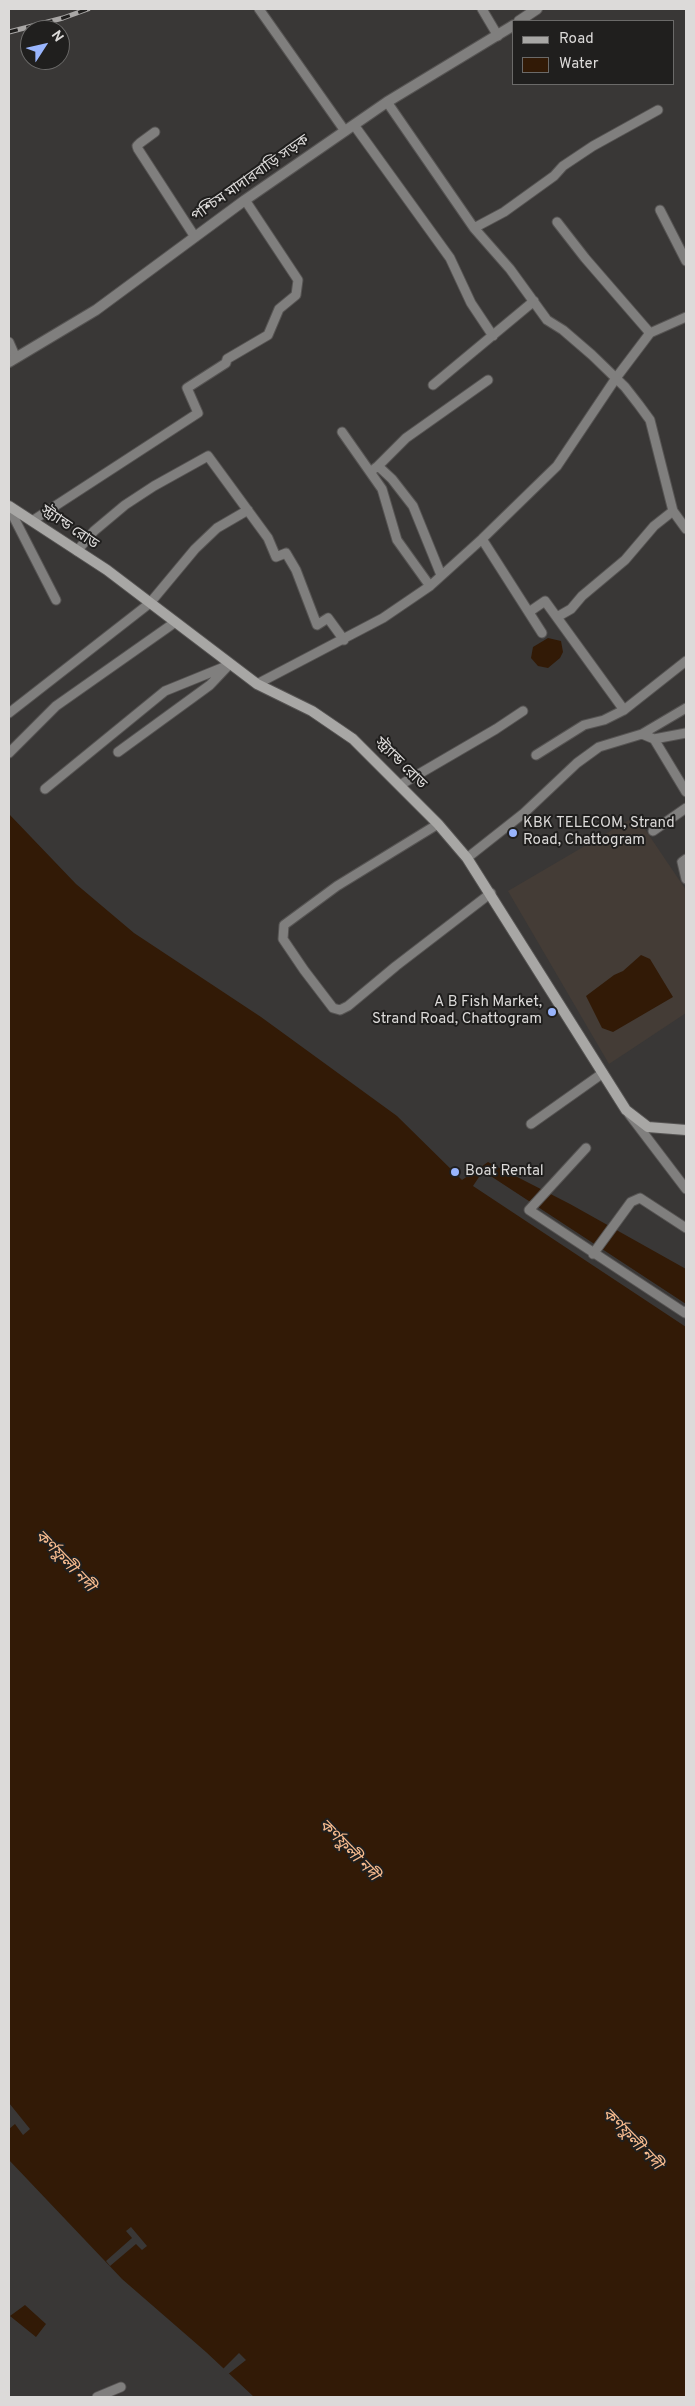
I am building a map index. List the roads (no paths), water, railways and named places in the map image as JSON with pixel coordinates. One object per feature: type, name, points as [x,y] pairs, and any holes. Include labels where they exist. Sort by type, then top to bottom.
[{"type":"main road","name":"স্ট্র্যান্ড রোড","points":[[9,507],[77,550],[150,602],[174,623],[257,684],[312,711],[353,739],[438,824],[467,858],[626,1110],[648,1127],[681,1130]]},
{"type":"main road","points":[[681,1130],[686,1123]]},
{"type":"street","points":[[259,9],[450,258],[471,303],[493,336]]},
{"type":"street","points":[[482,9],[498,36]]},
{"type":"street","points":[[520,20],[537,9]]},
{"type":"street","name":"পশ্চিম মাদারবাড়ি সড়ক","points":[[12,360],[96,310],[245,200],[387,102],[512,26]]},
{"type":"street","points":[[387,102],[474,228],[510,269],[547,320],[563,330],[616,378],[650,420],[673,511],[686,529]]},
{"type":"street","points":[[474,228],[504,212],[554,176],[563,166],[593,146],[658,110]]},
{"type":"street","points":[[154,132],[137,146],[138,149],[195,237]]},
{"type":"street","points":[[32,521],[198,413],[187,388],[226,363],[227,359],[266,336],[279,309],[296,295],[298,280],[245,200]]},
{"type":"street","points":[[660,210],[686,261]]},
{"type":"street","points":[[556,222],[650,333]]},
{"type":"street","points":[[434,385],[534,302]]},
{"type":"street","points":[[257,684],[383,618],[430,586],[482,539],[557,466],[616,378],[650,333],[686,317]]},
{"type":"street","points":[[9,342],[12,360]]},
{"type":"street","points":[[369,472],[378,466],[406,438],[488,380]]},
{"type":"street","points":[[342,432],[382,489],[397,540],[430,586]]},
{"type":"street","points":[[77,550],[94,531],[125,505],[205,456],[210,458],[268,538],[276,557],[286,553],[296,570],[316,624],[328,618],[344,640]]},
{"type":"street","points":[[378,466],[403,491],[413,506],[441,575]]},
{"type":"street","points":[[9,507],[56,600]]},
{"type":"street","points":[[9,713],[150,602],[195,549],[217,528],[248,510]]},
{"type":"street","points":[[558,617],[571,609],[582,596],[625,560],[654,526],[673,511]]},
{"type":"street","points":[[482,539],[542,633]]},
{"type":"street","points":[[529,612],[544,601],[558,617],[624,710]]},
{"type":"street","points":[[9,753],[56,706],[174,623]]},
{"type":"street","points":[[536,755],[584,725],[604,720],[624,710],[686,661]]},
{"type":"street","points":[[118,752],[210,685],[229,664]]},
{"type":"street","points":[[45,789],[165,690],[229,664]]},
{"type":"street","points":[[467,858],[524,813],[577,763],[599,747],[642,734],[686,708]]},
{"type":"street","points":[[400,785],[496,730],[523,711]]},
{"type":"street","points":[[642,734],[654,739],[686,733]]},
{"type":"street","points":[[654,739],[686,792]]},
{"type":"street","points":[[653,830],[686,808]]},
{"type":"street","points":[[438,824],[337,886],[284,925],[283,940],[304,970],[333,1008],[340,1010],[348,1006],[490,893]]},
{"type":"street","points":[[686,859],[682,862],[686,878]]},
{"type":"street","points":[[531,1124],[603,1073]]},
{"type":"street","points":[[626,1110],[658,1155],[686,1189]]},
{"type":"street","points":[[586,1148],[529,1210],[593,1254],[686,1312]]},
{"type":"street","points":[[593,1254],[631,1202],[640,1198],[686,1228]]},
{"type":"street","points":[[97,2397],[121,2387]]},
{"type":"water","points":[[548,638],[561,641],[563,652],[560,658],[548,668],[538,666],[531,658],[533,647]]},
{"type":"water","name":"কর্ণফুলী নদী","points":[[9,814],[76,884],[134,933],[261,1017],[397,1116],[462,1180],[488,1162],[570,1204],[686,1269],[686,2397],[254,2397],[206,2352],[122,2279],[9,2160]]},
{"type":"water","points":[[641,955],[650,959],[673,997],[613,1032],[602,1028],[586,996],[614,975],[623,971]]},
{"type":"water","points":[[25,2305],[46,2324],[36,2337],[10,2316]]},
{"type":"railway","points":[[9,32],[63,18],[88,9]]},
{"type":"place","name":"KBK TELECOM, Strand Road, Chattogram","points":[[513,833]]},
{"type":"place","name":"A B Fish Market, Strand Road, Chattogram","points":[[552,1012]]},
{"type":"place","name":"Boat Rental","points":[[455,1172]]}]
